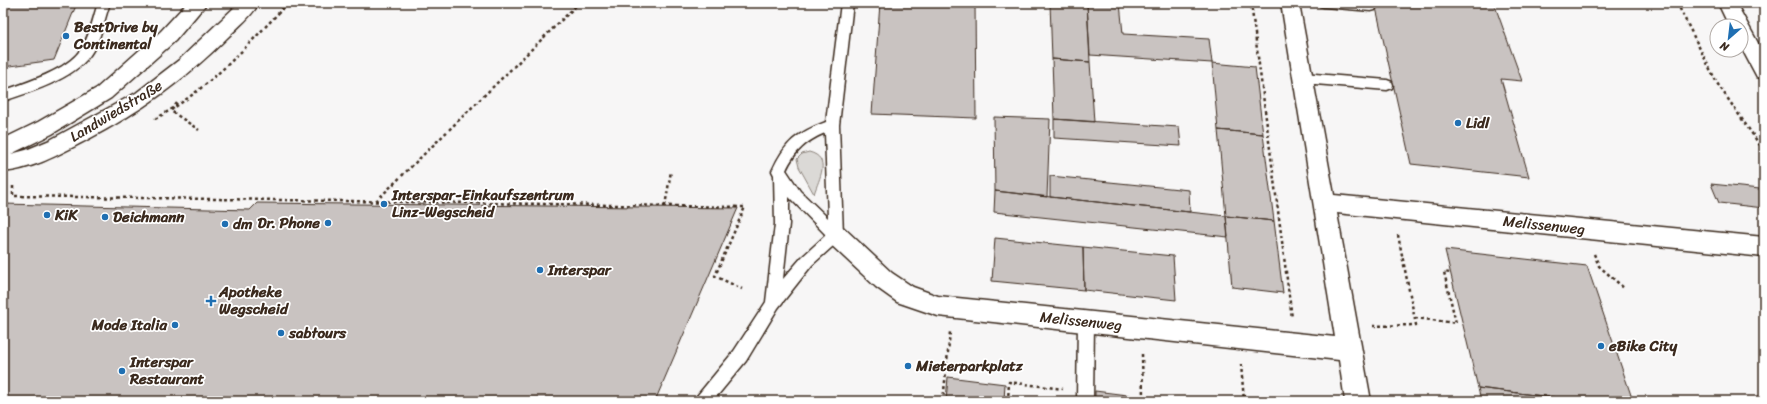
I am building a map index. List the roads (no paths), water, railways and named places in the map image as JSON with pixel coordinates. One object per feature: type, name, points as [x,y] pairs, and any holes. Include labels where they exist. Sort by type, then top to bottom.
[{"type":"street","name":"Landwiedstraße","points":[[3,148],[45,128],[104,93],[168,36],[198,3]]},
{"type":"street","name":"Landwiedstraße","points":[[3,163],[16,163],[54,148],[144,98],[196,57],[250,3]]},
{"type":"street","points":[[1290,3],[1358,401]]},
{"type":"street","points":[[1727,3],[1735,18]]},
{"type":"street","points":[[1749,44],[1764,72]]},
{"type":"street","name":"Melissenweg","points":[[1325,203],[1764,247]]},
{"type":"street","name":"Melissenweg","points":[[836,235],[884,280],[905,294],[938,306],[1350,350]]},
{"type":"lane","points":[[3,96],[35,84],[75,63],[85,53],[104,3]]},
{"type":"lane","points":[[836,235],[833,186],[832,125],[847,3]]},
{"type":"lane","points":[[1324,3],[1371,7]]},
{"type":"lane","points":[[1303,78],[1387,85]]},
{"type":"lane","points":[[773,303],[781,244],[783,195],[779,171],[785,156],[794,145],[806,135],[832,125]]},
{"type":"lane","points":[[779,171],[795,195],[836,235]]},
{"type":"lane","points":[[703,401],[740,356],[773,303],[807,261],[836,235]]},
{"type":"lane","points":[[1085,396],[1086,322]]},
{"type":"place","name":"BestDrive by Continental","points":[[66,36]]},
{"type":"place","name":"Lidl","points":[[1458,123]]},
{"type":"place","name":"Interspar-Einkaufszentrum Linz-Wegscheid","points":[[384,204]]},
{"type":"place","name":"KiK","points":[[47,215]]},
{"type":"place","name":"Deichmann","points":[[105,217]]},
{"type":"place","name":"Dr. Phone","points":[[328,223]]},
{"type":"place","name":"dm","points":[[225,224]]},
{"type":"place","name":"Interspar","points":[[540,270]]},
{"type":"place","name":"Apotheke Wegscheid","points":[[211,301]]},
{"type":"place","name":"Mode Italia","points":[[175,325]]},
{"type":"place","name":"sabtours","points":[[281,333]]},
{"type":"place","name":"eBike City","points":[[1601,346]]},
{"type":"place","name":"Mieterparkplatz","points":[[908,366]]},
{"type":"place","name":"Interspar Restaurant","points":[[122,371]]}]
